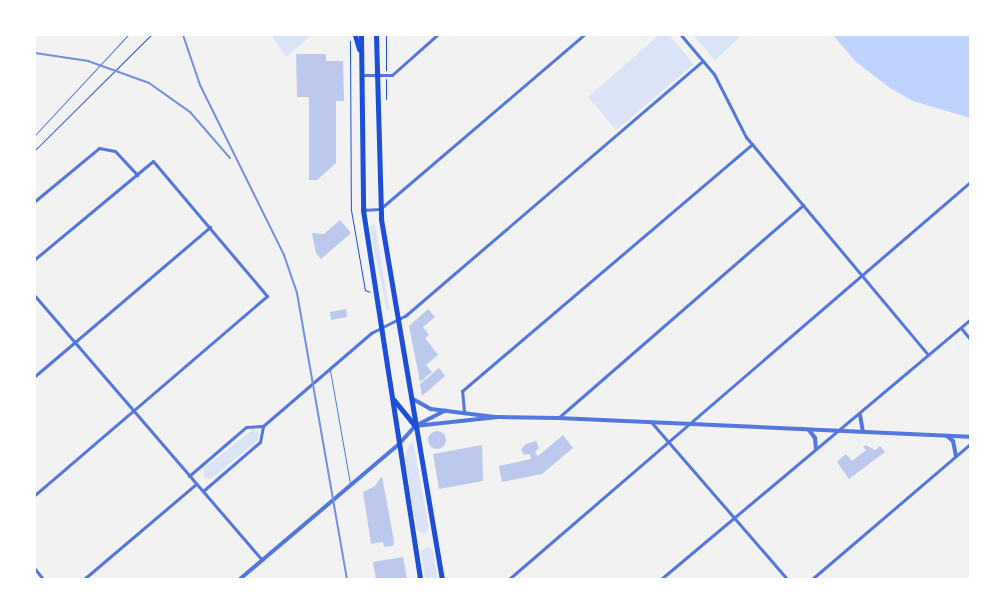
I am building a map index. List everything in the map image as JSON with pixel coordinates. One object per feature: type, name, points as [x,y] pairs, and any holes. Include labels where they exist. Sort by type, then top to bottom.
[{"type":"main road","points":[[361,35],[363,210],[420,579]]},
{"type":"main road","points":[[376,35],[380,209],[396,321],[442,579]]},
{"type":"main road","points":[[352,36],[361,59]]},
{"type":"main road","points":[[392,398],[415,426]]},
{"type":"street","points":[[361,75],[392,75],[436,35]]},
{"type":"street","points":[[363,210],[380,209],[584,35]]},
{"type":"street","points":[[681,35],[714,74],[730,109],[752,144],[928,355]]},
{"type":"street","points":[[189,476],[246,427],[263,426],[380,327],[396,321],[703,61]]},
{"type":"street","points":[[455,423],[464,412],[462,391],[752,144]]},
{"type":"street","points":[[35,201],[99,148],[115,151],[137,174]]},
{"type":"street","points":[[35,259],[154,161],[268,296],[35,495]]},
{"type":"street","points":[[509,579],[691,425],[970,182]]},
{"type":"street","points":[[558,418],[803,205]]},
{"type":"street","points":[[35,376],[210,227]]},
{"type":"street","points":[[35,296],[262,560]]},
{"type":"street","points":[[661,579],[816,449],[860,415],[970,320]]},
{"type":"street","points":[[961,328],[970,339]]},
{"type":"street","points":[[409,395],[426,407],[498,417],[558,418],[970,437]]},
{"type":"street","points":[[240,579],[399,444],[415,426],[444,410]]},
{"type":"street","points":[[860,415],[863,432]]},
{"type":"street","points":[[415,426],[498,417]]},
{"type":"street","points":[[652,423],[787,579]]},
{"type":"street","points":[[202,491],[260,442],[263,426]]},
{"type":"street","points":[[809,430],[816,438],[816,449]]},
{"type":"street","points":[[947,436],[953,441],[956,456]]},
{"type":"street","points":[[812,579],[970,444]]},
{"type":"street","points":[[84,579],[196,484]]},
{"type":"street","points":[[35,569],[43,579]]},
{"type":"lane","points":[[35,135],[128,35]]},
{"type":"lane","points":[[330,369],[350,485]]},
{"type":"path","points":[[35,150],[151,35]]},
{"type":"path","points":[[386,35],[386,99]]},
{"type":"path","points":[[352,36],[351,210],[365,290]]},
{"type":"shaded area","points":[[271,35],[312,35],[286,57]]},
{"type":"shaded area","points":[[659,35],[669,35],[694,64],[616,130],[588,97]]},
{"type":"shaded area","points":[[693,35],[742,35],[715,60]]},
{"type":"shaded area","points":[[375,223],[389,309],[387,310],[370,226]]},
{"type":"shaded area","points":[[254,429],[259,433],[258,440],[211,479],[204,478],[204,468]]},
{"type":"shaded area","points":[[413,442],[429,528],[424,535],[417,530],[405,458],[408,446]]},
{"type":"shaded area","points":[[428,546],[433,550],[438,579],[425,579],[421,552]]},
{"type":"water","points":[[833,35],[970,35],[970,118],[913,101],[890,88],[855,61]]},
{"type":"building","points":[[296,54],[326,54],[326,61],[343,61],[344,101],[336,101],[336,163],[317,180],[309,180],[309,97],[297,97]]},
{"type":"building","points":[[340,220],[351,233],[321,259],[316,253],[312,233],[324,234]]},
{"type":"building","points":[[346,309],[347,317],[331,320],[330,312]]},
{"type":"building","points":[[428,309],[435,317],[423,327],[429,335],[425,338],[438,355],[426,365],[432,372],[420,382],[409,326]]},
{"type":"building","points":[[439,368],[445,376],[422,396],[420,384]]},
{"type":"building","points":[[437,431],[443,434],[446,440],[443,446],[437,449],[431,446],[428,440],[431,434]]},
{"type":"building","points":[[563,435],[573,448],[542,474],[502,482],[499,466],[531,459],[530,454],[524,455],[521,449],[526,444],[536,441],[539,448],[535,452],[538,456]]},
{"type":"building","points":[[482,445],[483,481],[439,489],[433,454]]},
{"type":"building","points":[[866,445],[875,450],[880,446],[885,452],[849,479],[837,462],[846,454],[852,461],[866,450],[863,447]]},
{"type":"building","points":[[382,476],[394,541],[393,546],[384,547],[383,542],[371,544],[363,492],[375,486]]},
{"type":"building","points":[[403,557],[407,579],[376,579],[373,562]]},
{"type":"railway","points":[[183,35],[200,85],[284,255],[297,293],[347,579]]},
{"type":"railway","points":[[35,53],[88,61],[149,83],[190,112],[230,158]]}]
